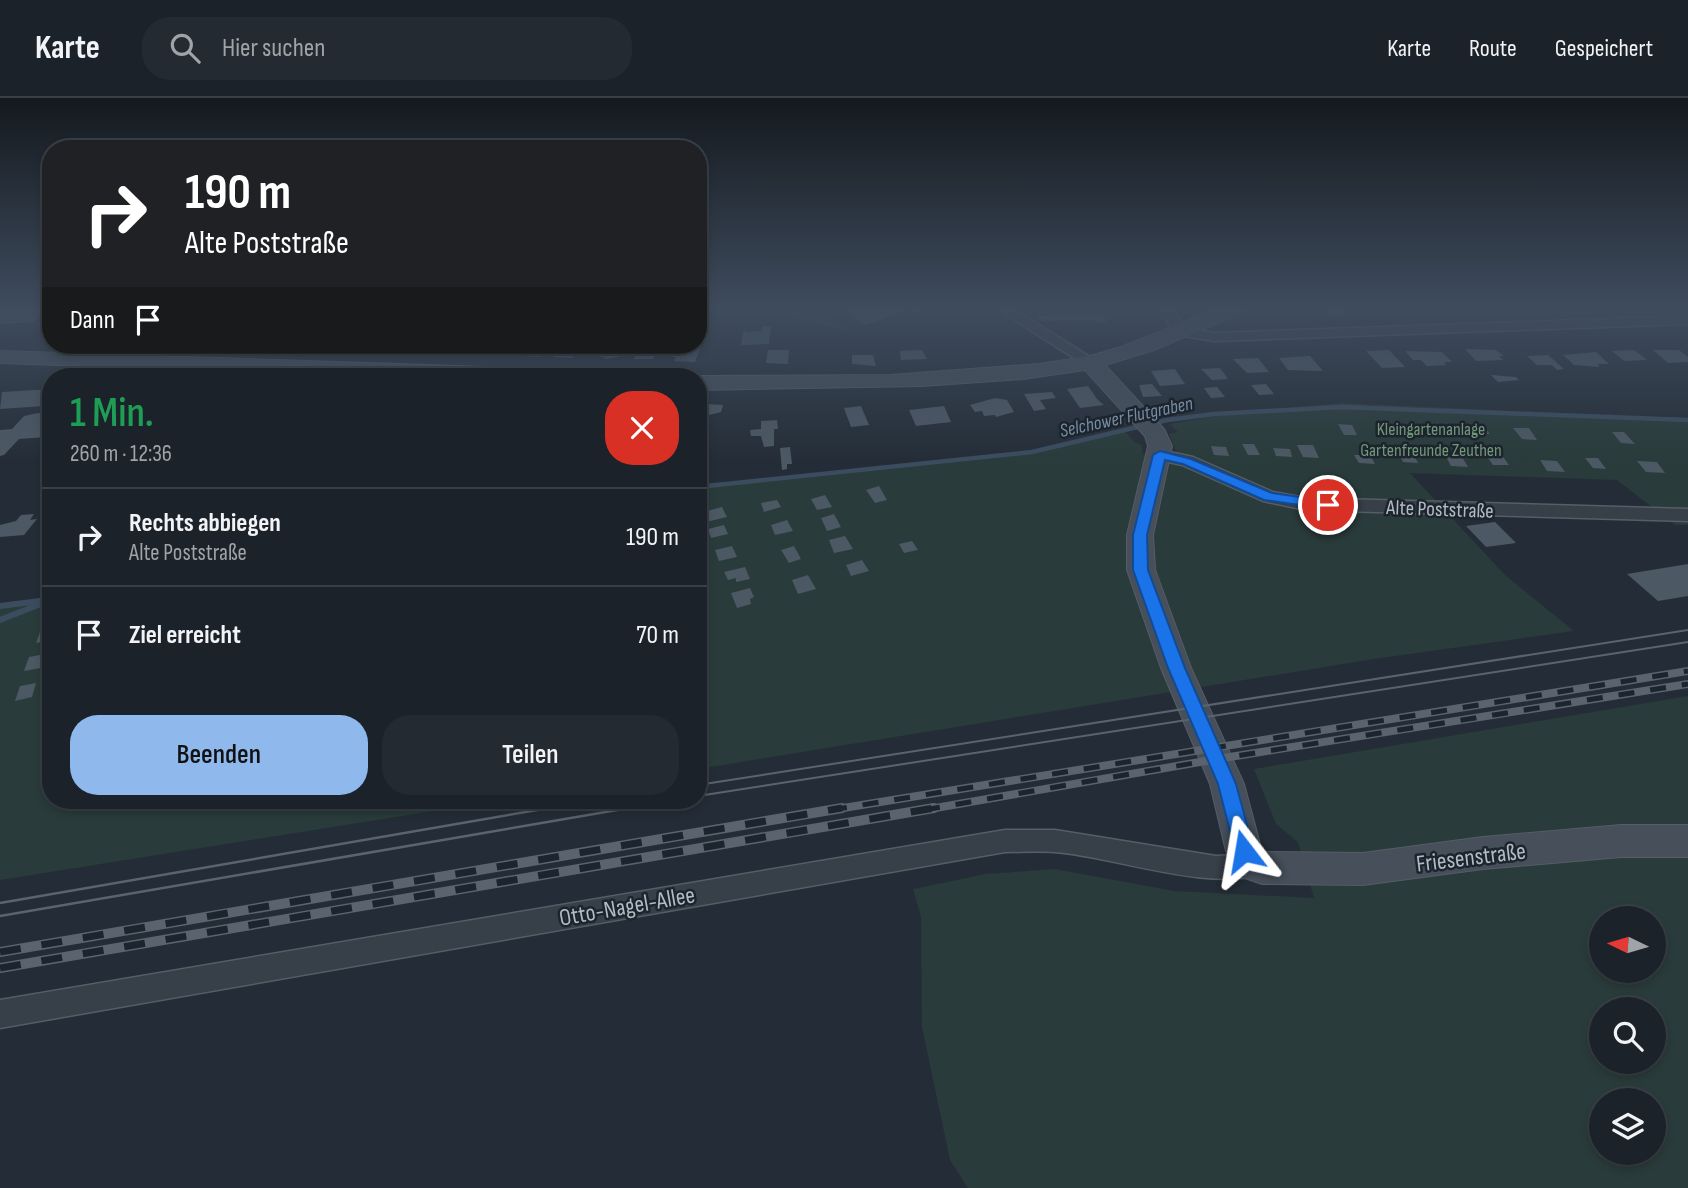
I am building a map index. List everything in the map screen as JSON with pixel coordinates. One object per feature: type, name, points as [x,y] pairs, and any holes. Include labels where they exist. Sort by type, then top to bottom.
[{"type":"street","points":[[54,359],[320,368]]},
{"type":"street","points":[[1085,359],[1138,413],[1158,445],[1140,535],[1141,570],[1176,668],[1227,784],[1244,851],[1255,865]]},
{"type":"street","points":[[707,383],[782,385],[902,381],[1004,374],[1100,359]]},
{"type":"street","name":"Alte Poststraße","points":[[1158,445],[1187,461],[1269,497],[1306,504],[1688,515]]},
{"type":"street","name":"Otto-Nagel-Allee","points":[[0,1014],[1005,841],[1055,841],[1216,869],[1255,865]]},
{"type":"street","name":"Friesenstraße","points":[[1255,865],[1262,868],[1363,869],[1483,853],[1621,841],[1688,841]]},
{"type":"green space","name":"Kleingartenanlage Gartenfreunde Zeuthen","points":[[1342,403],[1688,419],[1688,525],[1675,525],[1617,480],[1410,473],[1506,576],[1574,631],[1374,659],[707,768],[707,483],[766,482],[1005,457],[1125,431],[1134,442],[1142,445],[1143,455],[1176,452],[1169,434],[1178,432],[1170,424],[1239,412]]},
{"type":"green space","points":[[42,602],[42,809],[446,809],[0,880],[0,606]]},
{"type":"green space","points":[[1688,696],[1688,1188],[968,1188],[950,1160],[922,1027],[921,917],[913,889],[986,874],[1055,869],[1174,891],[1314,898],[1298,842],[1276,824],[1254,769]]},
{"type":"building","points":[[675,359],[696,359],[695,362],[674,361]]},
{"type":"building","points":[[767,359],[788,359],[788,364],[766,363]]},
{"type":"building","points":[[852,359],[874,359],[876,366],[852,364]]},
{"type":"building","points":[[1233,359],[1259,359],[1269,372],[1247,373]]},
{"type":"building","points":[[1280,359],[1312,359],[1323,371],[1288,370]]},
{"type":"building","points":[[1373,359],[1397,359],[1405,367],[1382,368]]},
{"type":"building","points":[[1449,359],[1452,362],[1427,366],[1421,360],[1413,360]]},
{"type":"building","points":[[1474,359],[1503,360],[1476,361]]},
{"type":"building","points":[[1530,359],[1552,359],[1564,369],[1557,370],[1552,365],[1537,365]]},
{"type":"building","points":[[1567,359],[1603,359],[1609,364],[1598,364],[1599,367],[1574,365]]},
{"type":"building","points":[[1621,359],[1647,360],[1624,361]]},
{"type":"building","points":[[1663,359],[1688,359],[1688,362],[1668,363]]},
{"type":"building","points":[[1220,368],[1228,379],[1212,380],[1201,369]]},
{"type":"building","points":[[1175,369],[1185,384],[1160,386],[1151,371]]},
{"type":"building","points":[[1491,375],[1516,377],[1519,380],[1498,382]]},
{"type":"building","points":[[1152,384],[1162,396],[1143,397],[1139,385]]},
{"type":"building","points":[[1266,384],[1274,394],[1259,395],[1251,385]]},
{"type":"building","points":[[1088,386],[1104,405],[1080,408],[1067,389]]},
{"type":"building","points":[[1217,387],[1225,397],[1211,398],[1204,388]]},
{"type":"building","points":[[42,390],[42,406],[0,409],[2,392]]},
{"type":"building","points":[[1052,392],[1056,398],[1040,400],[1046,409],[1034,411],[1024,394]]},
{"type":"building","points":[[995,398],[1007,400],[1014,412],[996,417],[984,416],[982,411],[975,412],[970,405]]},
{"type":"building","points":[[707,404],[723,405],[721,412],[709,415]]},
{"type":"building","points":[[861,406],[869,425],[851,427],[844,408]]},
{"type":"building","points":[[944,406],[951,422],[916,426],[909,410]]},
{"type":"building","points":[[42,413],[42,437],[19,439],[0,456],[0,430],[12,429],[24,416]]},
{"type":"building","points":[[777,420],[774,446],[764,447],[761,436],[751,436],[750,430],[761,429],[761,421]]},
{"type":"building","points":[[1338,424],[1352,425],[1357,435],[1344,435]]},
{"type":"building","points":[[1379,424],[1391,424],[1398,435],[1385,434]]},
{"type":"building","points":[[1428,425],[1441,426],[1448,436],[1435,435]]},
{"type":"building","points":[[1468,426],[1484,427],[1490,434],[1474,434]]},
{"type":"building","points":[[1513,428],[1529,428],[1537,440],[1522,439]]},
{"type":"building","points":[[1612,432],[1624,432],[1635,444],[1621,443]]},
{"type":"building","points":[[1242,444],[1254,444],[1260,455],[1248,455]]},
{"type":"building","points":[[1297,445],[1313,445],[1319,458],[1303,457]]},
{"type":"building","points":[[1211,446],[1226,447],[1229,456],[1214,455]]},
{"type":"building","points":[[790,447],[792,464],[787,464],[787,469],[782,470],[780,448]]},
{"type":"building","points":[[1273,448],[1290,449],[1292,457],[1276,456]]},
{"type":"building","points":[[1397,451],[1412,451],[1418,463],[1403,462]]},
{"type":"building","points":[[1485,454],[1501,454],[1509,465],[1493,465]]},
{"type":"building","points":[[1354,455],[1370,455],[1375,464],[1359,463]]},
{"type":"building","points":[[1445,455],[1461,455],[1468,467],[1451,466]]},
{"type":"building","points":[[1585,458],[1598,458],[1606,469],[1593,468]]},
{"type":"building","points":[[1540,460],[1557,461],[1565,472],[1547,471]]},
{"type":"building","points":[[1637,461],[1657,462],[1665,473],[1646,472]]},
{"type":"building","points":[[879,486],[887,500],[875,503],[866,490]]},
{"type":"building","points":[[825,495],[832,507],[817,510],[811,499]]},
{"type":"building","points":[[777,500],[781,507],[764,512],[761,503]]},
{"type":"building","points":[[722,507],[727,517],[707,522],[707,511]]},
{"type":"building","points":[[34,514],[30,520],[37,519],[24,535],[0,537],[0,525],[16,521],[21,515]]},
{"type":"building","points":[[834,514],[841,527],[827,531],[821,518]]},
{"type":"building","points":[[787,520],[793,531],[775,535],[771,525]]},
{"type":"building","points":[[1495,522],[1516,543],[1486,547],[1466,526]]},
{"type":"building","points":[[724,525],[728,534],[711,538],[708,529]]},
{"type":"building","points":[[845,536],[853,549],[834,553],[829,540]]},
{"type":"building","points":[[912,541],[918,550],[904,553],[899,544]]},
{"type":"building","points":[[732,546],[737,557],[719,561],[715,550]]},
{"type":"building","points":[[794,546],[801,559],[789,563],[781,550]]},
{"type":"building","points":[[862,560],[869,571],[851,576],[846,565]]},
{"type":"building","points":[[1688,564],[1688,596],[1658,601],[1627,574]]},
{"type":"building","points":[[745,567],[750,579],[736,582],[736,578],[728,580],[724,572]]},
{"type":"building","points":[[808,575],[816,589],[798,594],[792,580]]},
{"type":"building","points":[[750,588],[754,597],[750,599],[751,604],[737,608],[731,593]]},
{"type":"building","points":[[41,629],[42,642],[36,643]]},
{"type":"building","points":[[42,655],[41,668],[24,671],[29,657]]},
{"type":"building","points":[[36,683],[32,697],[15,701],[20,686]]},
{"type":"waterway","name":"Selchower Flutgraben","points":[[707,486],[1032,452],[1167,420],[1214,414],[1341,407],[1688,420]]},
{"type":"waterway","points":[[0,606],[40,601]]},
{"type":"waterway","name":"Selchower Flutgraben","points":[[0,620],[42,604]]},
{"type":"tram line","points":[[707,784],[1688,630]]},
{"type":"tram line","points":[[707,795],[1688,642]]},
{"type":"tram line","points":[[0,903],[543,809]]},
{"type":"tram line","points":[[539,810],[545,809]]},
{"type":"tram line","points":[[0,916],[623,809]]},
{"type":"tram line","points":[[619,810],[625,809]]},
{"type":"railway","points":[[831,810],[1688,671]]},
{"type":"railway","points":[[924,810],[1217,759],[1688,684]]},
{"type":"railway","points":[[0,952],[842,808]]},
{"type":"railway","points":[[0,968],[934,808]]},
{"type":"route","points":[[1244,851],[1227,784],[1176,668],[1141,570],[1140,535],[1160,455],[1187,461],[1269,497],[1328,505]]}]
